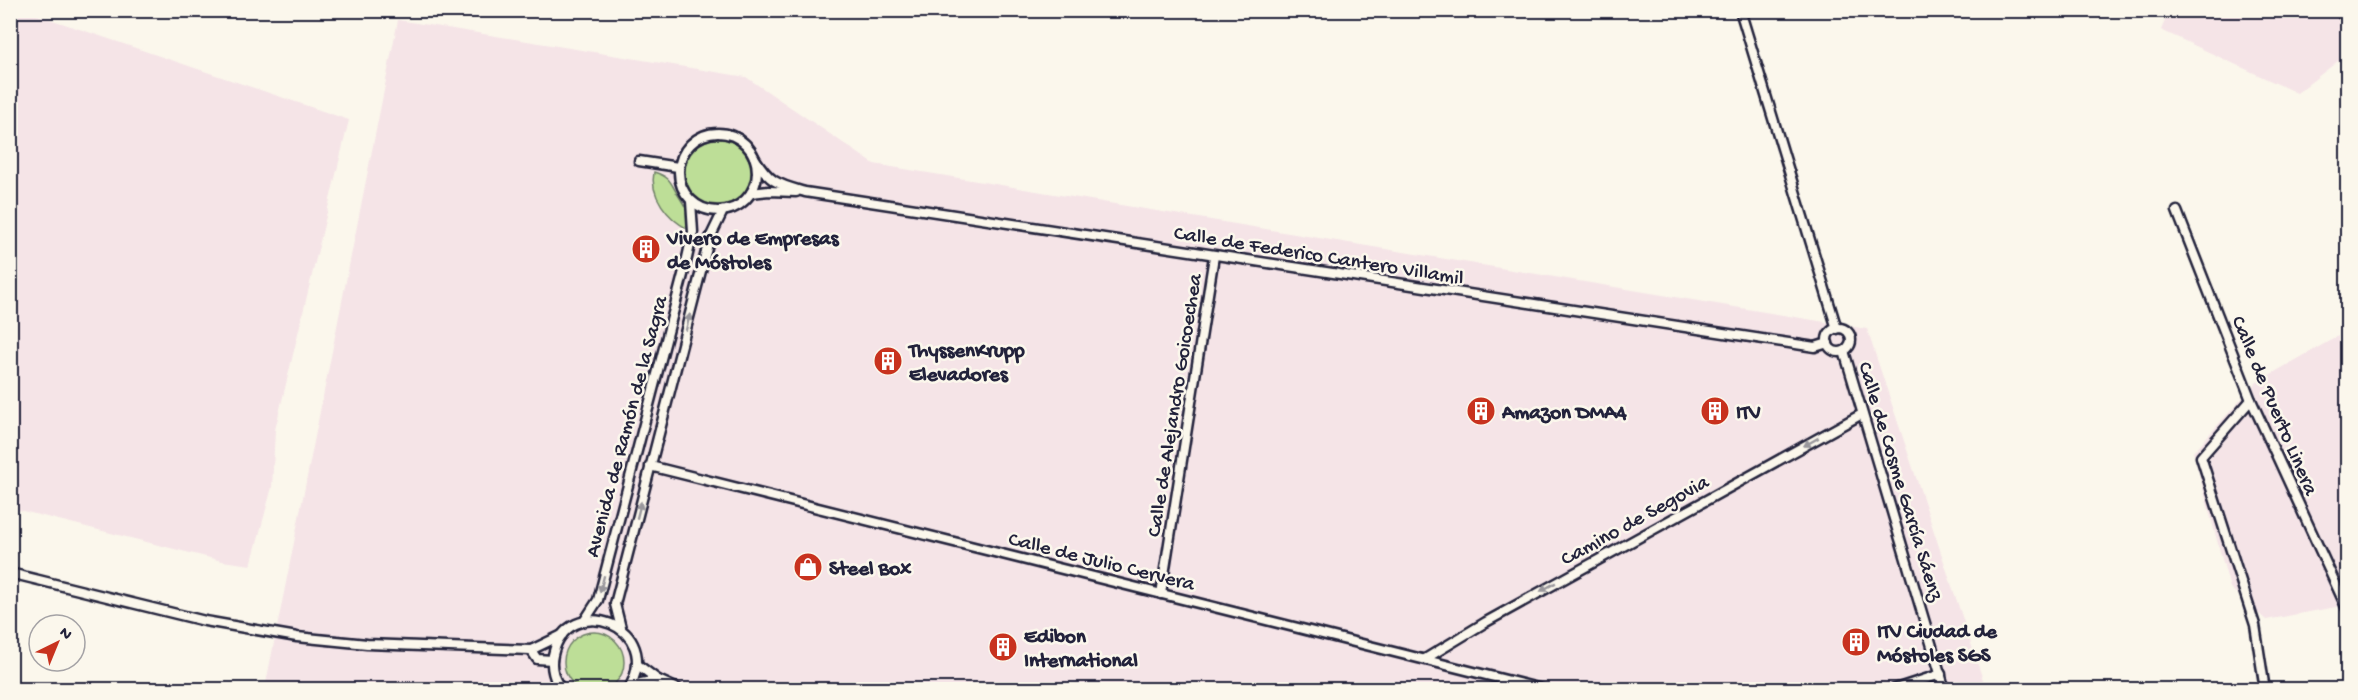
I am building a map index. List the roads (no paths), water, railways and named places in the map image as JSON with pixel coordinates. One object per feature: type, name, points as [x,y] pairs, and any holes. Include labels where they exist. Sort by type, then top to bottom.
[{"type":"street","points":[[1740,10],[1837,329]]},
{"type":"street","points":[[2338,10],[2348,20]]},
{"type":"street","points":[[720,132],[734,136],[746,144],[754,157],[757,169],[756,182],[744,202],[734,208],[723,211],[701,208],[683,192],[678,167],[683,153],[692,141],[705,134],[720,132]]},
{"type":"street","name":"Calle de Federico Cantero Villamil","points":[[754,157],[765,174],[774,182],[805,192]]},
{"type":"street","points":[[639,161],[678,167]]},
{"type":"street","name":"Calle de Federico Cantero Villamil","points":[[751,193],[805,192],[1815,347],[1828,343]]},
{"type":"street","name":"Avenida de Ramón de la Sagra","points":[[585,620],[598,600],[680,288],[693,235],[692,201]]},
{"type":"street","name":"Avenida de Ramón de la Sagra","points":[[621,628],[615,604],[709,240],[723,211]]},
{"type":"street","name":"Calle de Puerto Linera","points":[[2177,211],[2251,400],[2348,611]]},
{"type":"street","name":"Calle de Alejandro Goicoechea","points":[[1161,594],[1214,256]]},
{"type":"street","points":[[1837,329],[1846,331],[1850,336],[1851,343],[1844,351],[1835,351],[1828,343],[1829,334],[1837,329]]},
{"type":"street","name":"Calle de Cosme García Sáenz","points":[[1844,351],[1945,690]]},
{"type":"street","points":[[2251,400],[2202,457],[2255,626],[2265,690]]},
{"type":"street","name":"Camino de Segovia","points":[[1425,659],[1497,616],[1862,414]]},
{"type":"street","name":"Calle de Julio Cervera","points":[[650,466],[1546,690]]},
{"type":"street","points":[[10,573],[205,621],[297,637],[367,644],[531,650],[562,635],[572,626],[585,620],[604,620],[621,628],[634,645],[638,665],[635,679],[629,690]]},
{"type":"street","points":[[562,635],[555,647],[552,660],[554,674],[562,690]]},
{"type":"street","points":[[531,650],[537,659],[552,660]]},
{"type":"street","points":[[638,665],[658,680],[680,690]]},
{"type":"street","points":[[1892,690],[1941,674]]},
{"type":"street","points":[[629,690],[641,683],[658,680]]},
{"type":"place","name":"Vivero de Empresas de Móstoles","points":[[646,249]]},
{"type":"place","name":"ThyssenKrupp Elevadores","points":[[888,361]]},
{"type":"place","name":"Amazon DMA4","points":[[1481,411]]},
{"type":"place","name":"ITV","points":[[1715,411]]},
{"type":"place","name":"Steel Box","points":[[808,567]]},
{"type":"place","name":"ITV Ciudad de Móstoles SGS","points":[[1856,642]]},
{"type":"place","name":"Edibon International","points":[[1003,647]]}]
